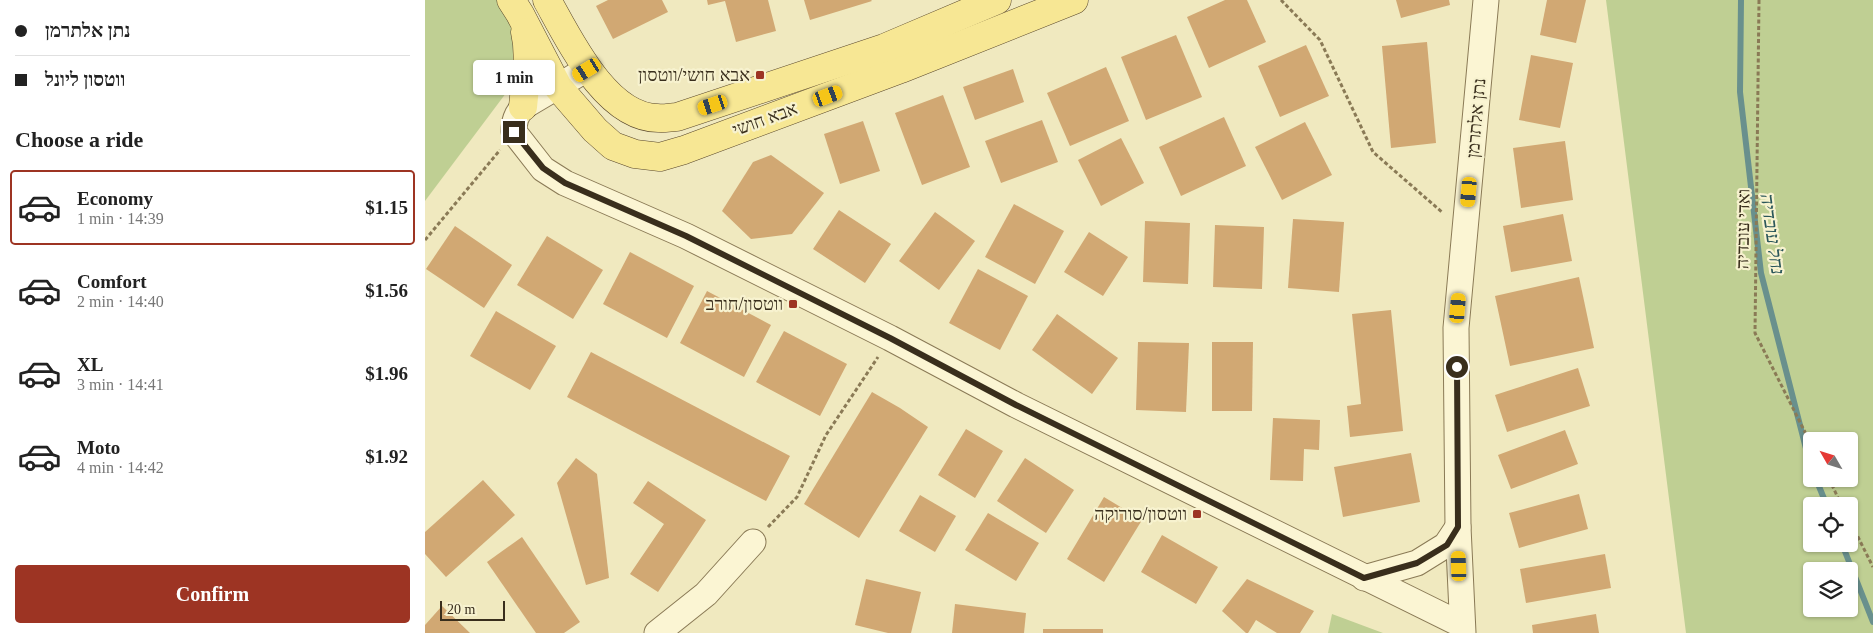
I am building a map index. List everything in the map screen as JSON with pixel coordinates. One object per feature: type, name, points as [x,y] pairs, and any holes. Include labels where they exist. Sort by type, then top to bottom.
[{"type":"main road","name":"אבא חושי","points":[[547,0],[587,70],[616,101],[637,113],[657,119],[677,117],[884,48],[997,0]]},
{"type":"main road","name":"אבא חושי","points":[[516,7],[558,87],[595,130],[613,146],[635,154],[659,157],[901,69],[1074,0]]},
{"type":"main road","points":[[516,7],[528,45],[523,107]]},
{"type":"street","name":"נתן אלתרמן","points":[[1462,629],[1458,527],[1456,328],[1486,0]]},
{"type":"street","points":[[587,70],[523,107],[516,114],[514,132],[543,168],[565,183],[686,236],[890,338],[1016,405],[1364,578],[1462,629]]},
{"type":"street","points":[[1364,578],[1417,563],[1447,545],[1458,527]]},
{"type":"street","points":[[657,633],[705,594],[753,542]]},
{"type":"path","points":[[1281,0],[1320,40],[1373,152],[1465,231]]},
{"type":"path","name":"ואדי עובדיה","points":[[1759,0],[1755,333],[1805,432]]},
{"type":"path","points":[[425,240],[514,132]]},
{"type":"path","points":[[753,542],[797,497],[826,435],[890,338]]},
{"type":"path","points":[[1858,537],[1873,567]]},
{"type":"green space","points":[[425,0],[497,0],[511,15],[518,47],[512,85],[425,201]]},
{"type":"green space","points":[[1606,0],[1873,0],[1873,633],[1686,633]]},
{"type":"green space","points":[[1332,614],[1383,633],[1328,633]]},
{"type":"building","points":[[608,0],[662,0],[668,12],[613,39],[596,6]]},
{"type":"building","points":[[707,0],[768,0],[776,31],[736,42],[725,1],[708,5]]},
{"type":"building","points":[[804,0],[871,0],[872,1],[810,20]]},
{"type":"building","points":[[1225,0],[1247,0],[1266,42],[1209,68],[1187,17]]},
{"type":"building","points":[[1396,0],[1449,0],[1450,5],[1401,18]]},
{"type":"building","points":[[1547,0],[1586,0],[1576,43],[1540,35]]},
{"type":"building","points":[[1176,35],[1202,97],[1146,120],[1121,57]]},
{"type":"building","points":[[1427,42],[1436,143],[1391,148],[1382,46]]},
{"type":"building","points":[[1306,45],[1329,96],[1280,117],[1258,66]]},
{"type":"building","points":[[1531,55],[1573,63],[1560,128],[1519,120]]},
{"type":"building","points":[[1106,67],[1129,121],[1070,146],[1047,93]]},
{"type":"building","points":[[1013,69],[1024,102],[975,120],[963,87]]},
{"type":"building","points":[[943,95],[970,167],[922,185],[895,113]]},
{"type":"building","points":[[1224,117],[1246,166],[1181,196],[1159,147]]},
{"type":"building","points":[[1042,120],[1058,162],[1001,183],[985,141]]},
{"type":"building","points":[[863,121],[880,171],[840,184],[824,134]]},
{"type":"building","points":[[1305,122],[1332,175],[1282,200],[1255,147]]},
{"type":"building","points":[[1121,138],[1144,183],[1101,206],[1078,160]]},
{"type":"building","points":[[1565,141],[1573,200],[1521,208],[1513,148]]},
{"type":"building","points":[[771,155],[824,193],[792,234],[751,239],[722,211],[753,162]]},
{"type":"building","points":[[1014,204],[1064,231],[1035,284],[985,257]]},
{"type":"building","points":[[839,210],[891,244],[865,283],[813,249]]},
{"type":"building","points":[[935,212],[975,241],[939,290],[899,261]]},
{"type":"building","points":[[1563,214],[1572,261],[1511,272],[1503,226]]},
{"type":"building","points":[[1293,219],[1344,222],[1339,292],[1288,288]]},
{"type":"building","points":[[1145,221],[1190,223],[1188,284],[1143,282]]},
{"type":"building","points":[[1215,225],[1264,227],[1262,289],[1213,287]]},
{"type":"building","points":[[455,226],[512,265],[484,308],[426,269]]},
{"type":"building","points":[[1089,232],[1128,257],[1103,296],[1064,272]]},
{"type":"building","points":[[547,236],[603,270],[573,319],[517,285]]},
{"type":"building","points":[[630,252],[694,286],[667,338],[603,304]]},
{"type":"building","points":[[978,269],[1028,296],[1000,350],[949,323]]},
{"type":"building","points":[[1579,277],[1594,348],[1510,366],[1495,296]]},
{"type":"building","points":[[707,291],[771,325],[744,377],[680,343]]},
{"type":"building","points":[[1391,310],[1403,431],[1350,437],[1347,406],[1361,404],[1352,314]]},
{"type":"building","points":[[496,311],[556,346],[530,390],[470,356]]},
{"type":"building","points":[[1057,314],[1118,358],[1092,394],[1032,350]]},
{"type":"building","points":[[784,331],[847,364],[820,416],[756,382]]},
{"type":"building","points":[[1138,342],[1189,343],[1186,412],[1136,410]]},
{"type":"building","points":[[1212,342],[1253,342],[1252,411],[1212,411]]},
{"type":"building","points":[[591,352],[790,456],[766,501],[567,397]]},
{"type":"building","points":[[1578,368],[1590,406],[1507,432],[1495,395]]},
{"type":"building","points":[[872,392],[928,427],[859,538],[804,504]]},
{"type":"building","points":[[1273,418],[1320,420],[1319,450],[1304,449],[1303,481],[1270,480]]},
{"type":"building","points":[[966,429],[1003,451],[975,498],[938,475]]},
{"type":"building","points":[[1565,430],[1578,464],[1511,489],[1498,455]]},
{"type":"building","points":[[1411,453],[1420,502],[1343,517],[1334,467]]},
{"type":"building","points":[[576,458],[597,474],[609,578],[586,585],[557,483]]},
{"type":"building","points":[[1025,458],[1074,490],[1046,533],[997,501]]},
{"type":"building","points":[[483,480],[515,515],[446,577],[425,554],[425,532]]},
{"type":"building","points":[[648,481],[706,520],[658,592],[630,574],[664,524],[633,503]]},
{"type":"building","points":[[1579,494],[1588,529],[1519,548],[1509,513]]},
{"type":"building","points":[[920,495],[956,516],[935,552],[899,531]]},
{"type":"building","points":[[1104,497],[1142,520],[1104,582],[1067,559]]},
{"type":"building","points":[[988,513],[1039,543],[1016,581],[965,550]]},
{"type":"building","points":[[1162,535],[1218,567],[1196,604],[1141,572]]},
{"type":"building","points":[[522,537],[580,622],[564,633],[536,633],[487,562]]},
{"type":"building","points":[[1605,554],[1611,588],[1526,603],[1520,569]]},
{"type":"building","points":[[866,579],[921,592],[911,633],[888,633],[855,625]]},
{"type":"building","points":[[1247,579],[1314,611],[1300,633],[1277,633],[1256,620],[1248,633],[1246,633],[1222,611]]},
{"type":"building","points":[[955,604],[1026,613],[1024,633],[952,633]]},
{"type":"building","points":[[442,606],[470,633],[425,633],[425,625]]},
{"type":"building","points":[[1596,614],[1599,633],[1533,633],[1532,625]]},
{"type":"building","points":[[1043,629],[1103,629],[1103,633],[1043,633]]},
{"type":"waterway","name":"נחל עובדיה","points":[[1741,0],[1740,92],[1761,273],[1803,437]]},
{"type":"waterway","name":"נחל עובדיה","points":[[1820,488],[1823,497]]},
{"type":"waterway","name":"נחל עובדיה","points":[[1845,552],[1873,622]]},
{"type":"place","name":"אבא חושי/ווטסון","points":[[760,75]]},
{"type":"place","name":"ווטסון/חורב","points":[[793,304]]},
{"type":"place","name":"ווטסון/סורוקה","points":[[1197,514]]},
{"type":"route","points":[[514,132],[543,168],[565,183],[686,236],[890,338],[1016,405],[1364,578],[1417,563],[1447,545],[1458,527],[1457,367]]}]
